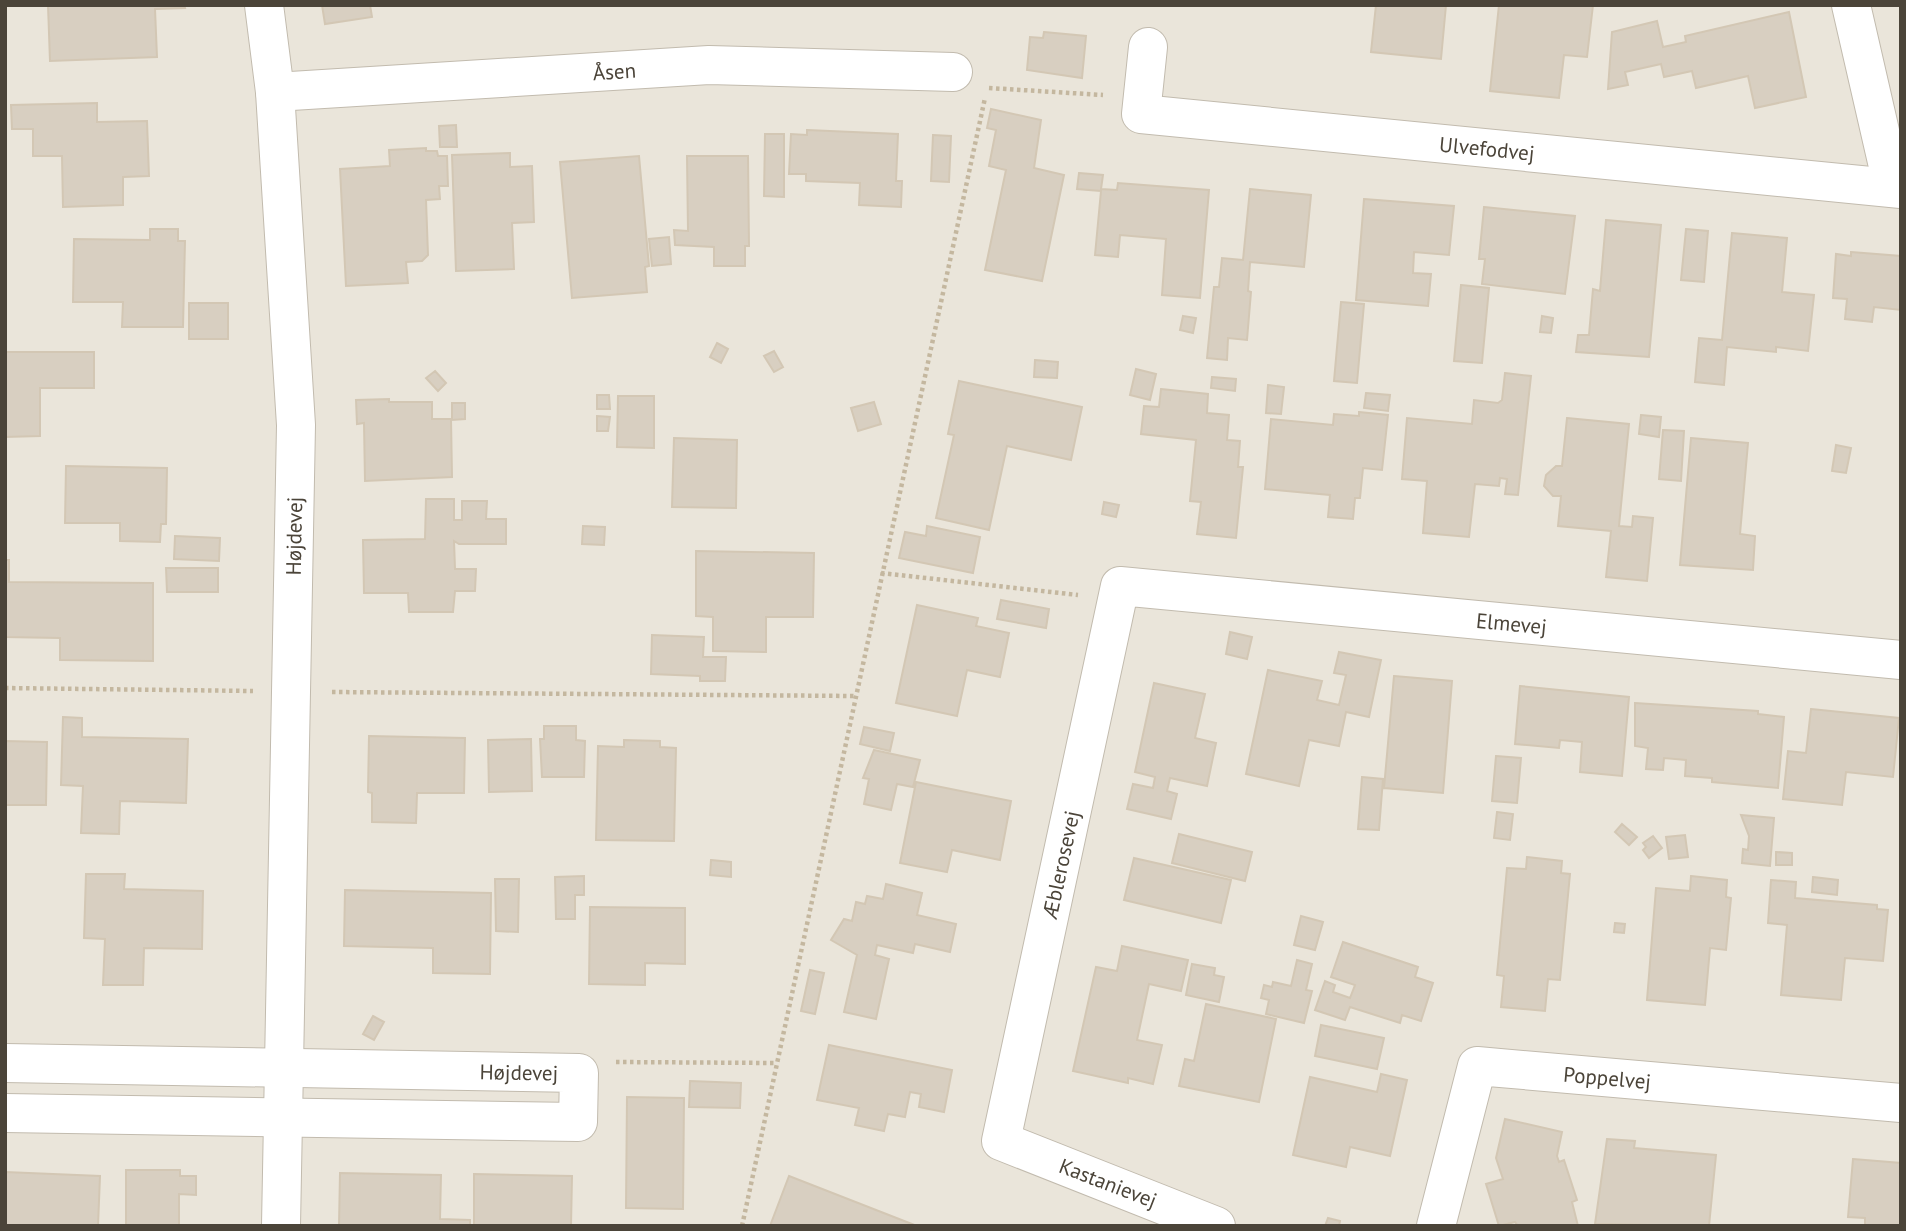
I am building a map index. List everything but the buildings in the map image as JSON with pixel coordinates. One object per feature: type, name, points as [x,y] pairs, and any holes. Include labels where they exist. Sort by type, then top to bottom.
[{"type":"street","name":"Højdevej","points":[[264,5],[275,92],[296,425],[281,1226]]},
{"type":"street","points":[[1851,5],[1897,189]]},
{"type":"street","points":[[1141,114],[1148,47]]},
{"type":"street","name":"Åsen","points":[[275,92],[709,65],[953,72]]},
{"type":"street","name":"Ulvefodvej","points":[[1141,114],[1897,189]]},
{"type":"street","name":"Elmevej","points":[[1118,593],[1901,660]]},
{"type":"street","name":"Æblerosevej","points":[[1001,1141],[1118,593]]},
{"type":"street","name":"Højdevej","points":[[5,1063],[579,1073],[578,1122],[5,1113]]},
{"type":"street","name":"Poppelvej","points":[[1436,1226],[1477,1066],[1901,1103]]},
{"type":"street","name":"Kastanievej","points":[[1001,1141],[1216,1226]]},
{"type":"path","points":[[742,1226],[987,88],[1110,96],[1141,114]]},
{"type":"path","points":[[881,573],[1118,593]]},
{"type":"path","points":[[5,688],[854,696]]},
{"type":"path","points":[[579,1073],[601,1062],[776,1063]]},
{"type":"shaded area","points":[[5,5],[1901,5],[1901,1226],[5,1226]]}]
